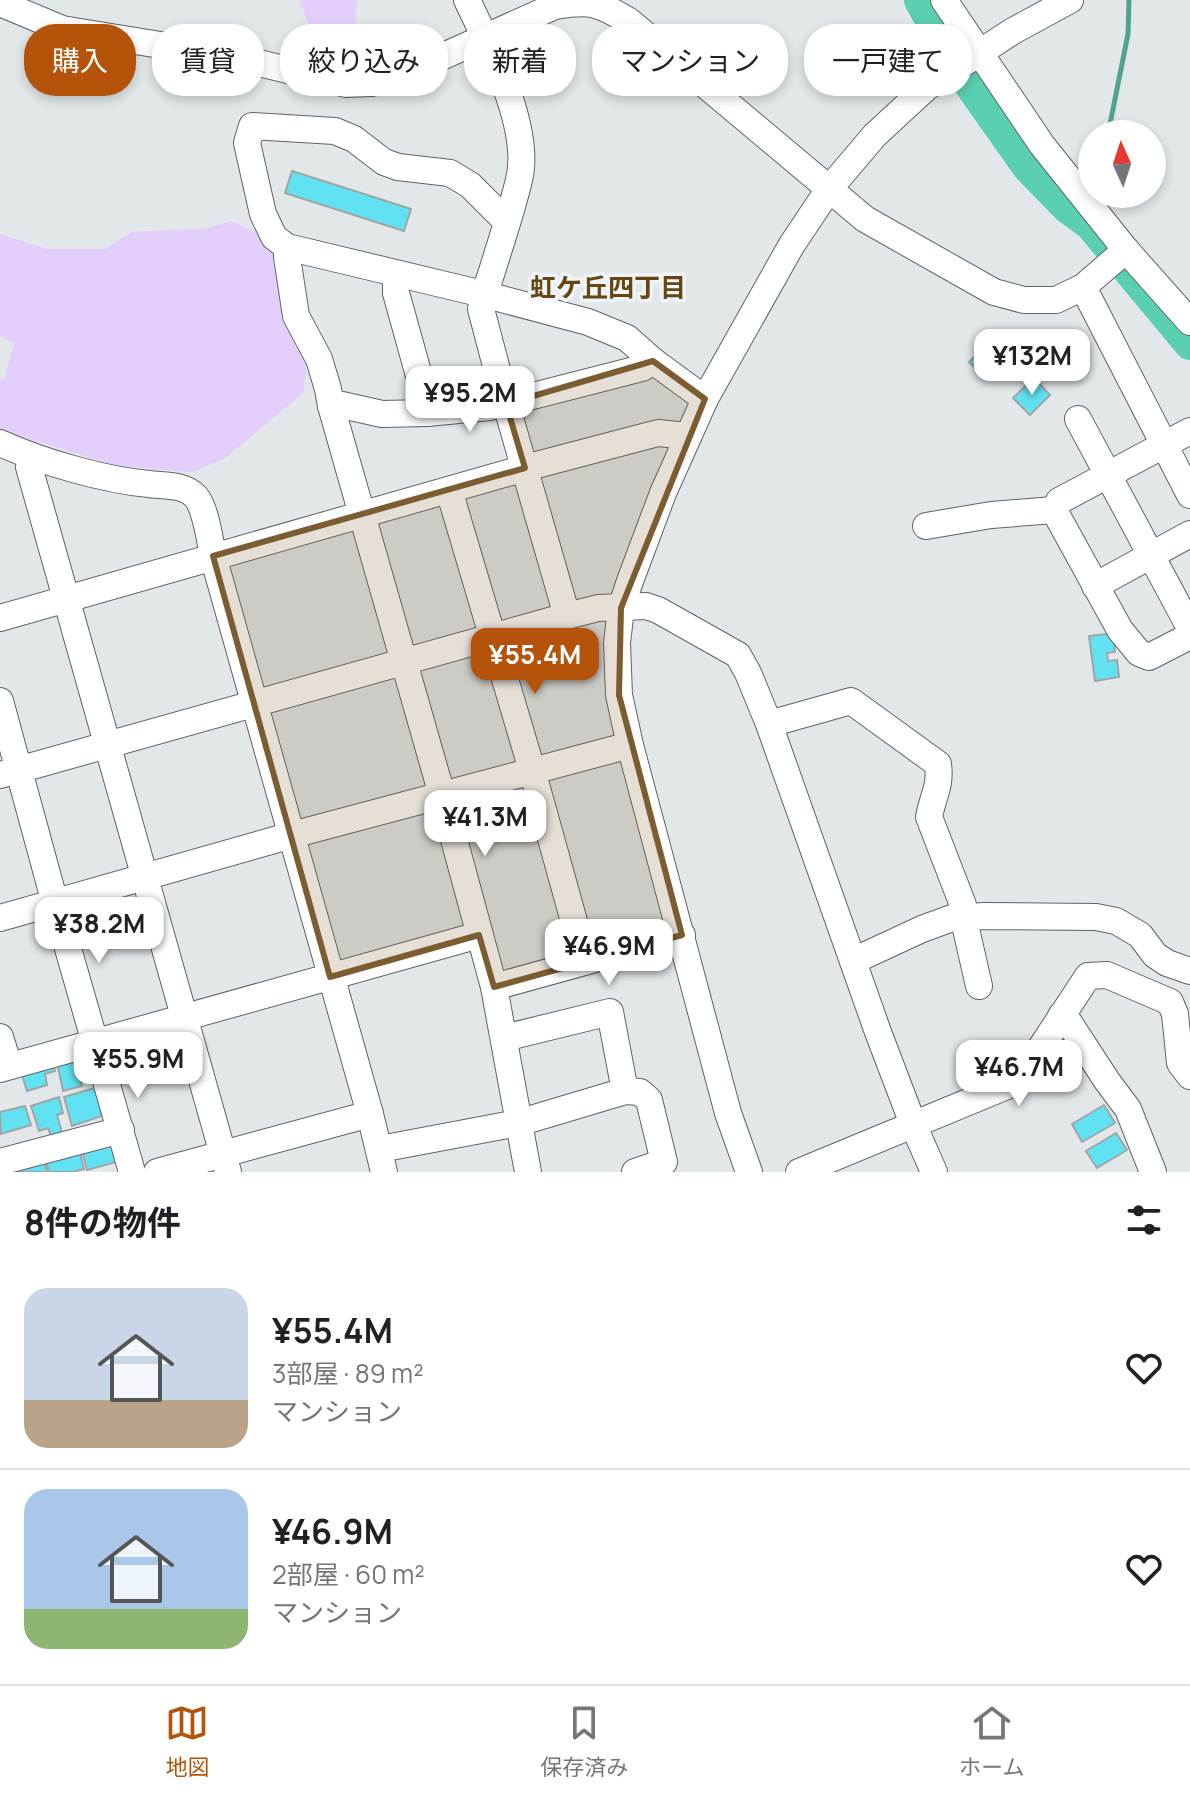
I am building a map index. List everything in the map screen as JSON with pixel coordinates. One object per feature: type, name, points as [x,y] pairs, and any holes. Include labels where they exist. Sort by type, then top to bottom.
[{"type":"street","points":[[467,0],[479,24]]},
{"type":"street","points":[[944,0],[1042,145],[1126,250],[1190,322]]},
{"type":"street","points":[[749,1172],[728,1113],[630,745],[619,695],[617,643],[621,608],[663,493],[705,399],[791,246],[829,189],[875,135],[927,87],[1013,31],[1070,0]]},
{"type":"street","points":[[511,24],[553,3],[596,2],[629,21],[865,219],[994,292],[1024,300],[1056,300],[1083,287],[1126,250]]},
{"type":"street","points":[[0,3],[62,29],[234,57],[346,84],[372,83],[410,71],[464,47]]},
{"type":"street","points":[[507,96],[515,118],[522,158],[520,177],[481,309],[567,616]]},
{"type":"street","points":[[507,222],[470,185],[450,173],[398,167],[384,162],[354,139],[335,131],[252,126],[247,143],[263,214],[274,237],[287,247],[588,322],[627,338],[705,399]]},
{"type":"street","points":[[287,247],[296,316],[319,359],[328,389],[360,515],[442,795],[494,987],[528,1172]]},
{"type":"street","points":[[396,274],[396,293],[427,413]]},
{"type":"street","points":[[1083,287],[1190,495]]},
{"type":"street","points":[[331,406],[342,405],[382,414],[427,413],[506,404],[642,368],[653,361]]},
{"type":"street","points":[[1078,419],[1190,628]]},
{"type":"street","points":[[1054,510],[1059,501],[1190,431]]},
{"type":"street","points":[[0,618],[525,468],[658,433],[688,436]]},
{"type":"street","points":[[0,443],[31,456],[81,470],[139,483],[184,488],[197,497],[382,1161],[625,1091],[640,1092],[649,1100],[664,1162],[635,1172]]},
{"type":"street","points":[[31,456],[29,467],[225,1164]]},
{"type":"street","points":[[449,490],[585,961]]},
{"type":"street","points":[[926,526],[991,515],[1054,510]]},
{"type":"street","points":[[1054,510],[1120,630],[1139,653],[1149,657],[1190,636]]},
{"type":"street","points":[[1095,586],[1190,534]]},
{"type":"street","points":[[10,772],[598,608],[646,606],[658,610],[738,655],[748,673],[913,1124],[934,1172]]},
{"type":"street","points":[[0,701],[10,772],[55,903],[132,1172]]},
{"type":"street","points":[[769,724],[851,701],[938,764],[940,782],[929,817],[963,905],[979,986]]},
{"type":"street","points":[[0,918],[292,835],[630,745]]},
{"type":"street","points":[[853,961],[952,918],[1096,917],[1116,921],[1140,935],[1155,955],[1178,967],[1151,992]]},
{"type":"street","points":[[0,1037],[4,1068],[479,935]]},
{"type":"street","points":[[494,987],[682,935]]},
{"type":"street","points":[[799,1172],[1019,1081],[1088,976],[1107,975],[1170,1002],[1175,1014],[1180,1063],[1190,1076]]},
{"type":"street","points":[[504,1038],[610,1012],[625,1091]]},
{"type":"street","points":[[1061,1016],[1068,1021],[1128,1109],[1153,1172]]},
{"type":"street","points":[[157,1172],[225,1164],[370,1114]]},
{"type":"street","points":[[0,1162],[121,1130]]},
{"type":"highlighted area","points":[[653,361],[705,399],[621,608],[619,695],[682,935],[494,987],[479,935],[330,977],[213,556],[525,468],[506,404]]},
{"type":"shaded area","points":[[299,0],[357,0],[355,24],[308,24]]},
{"type":"shaded area","points":[[231,221],[259,234],[280,262],[307,364],[303,393],[224,459],[192,472],[116,466],[0,430],[0,380],[5,378],[14,343],[0,336],[0,234],[47,249],[105,249],[132,232],[208,228]]},
{"type":"building","points":[[292,171],[411,209],[404,231],[285,193]]},
{"type":"building","points":[[999,332],[1015,348],[985,378],[969,362]]},
{"type":"building","points":[[1034,378],[1050,395],[1030,415],[1013,398]]},
{"type":"building","points":[[1113,633],[1115,652],[1107,653],[1108,661],[1117,660],[1119,677],[1095,681],[1089,636]]},
{"type":"building","points":[[56,1058],[93,1058],[97,1078],[63,1091]]},
{"type":"building","points":[[52,1059],[55,1071],[45,1074],[47,1085],[27,1091],[20,1069]]},
{"type":"building","points":[[98,1087],[105,1109],[100,1111],[102,1116],[72,1126],[64,1097]]},
{"type":"building","points":[[59,1097],[63,1113],[57,1115],[63,1136],[52,1138],[48,1128],[39,1131],[31,1106]]},
{"type":"building","points":[[1104,1105],[1115,1123],[1082,1142],[1072,1124]]},
{"type":"building","points":[[25,1106],[31,1125],[1,1134],[0,1112]]},
{"type":"building","points":[[1116,1133],[1127,1150],[1097,1168],[1086,1151]]},
{"type":"building","points":[[116,1137],[116,1162],[87,1170],[81,1147]]},
{"type":"building","points":[[78,1145],[84,1169],[49,1172],[46,1161]]},
{"type":"building","points":[[43,1155],[47,1172],[11,1172]]},
{"type":"waterway","points":[[920,0],[945,46],[1028,167],[1068,208],[1091,225],[1190,344]]},
{"type":"waterway","points":[[1111,120],[1128,34],[1129,0]]},
{"type":"district","name":"虹ケ丘四丁目","points":[[608,288]]}]
